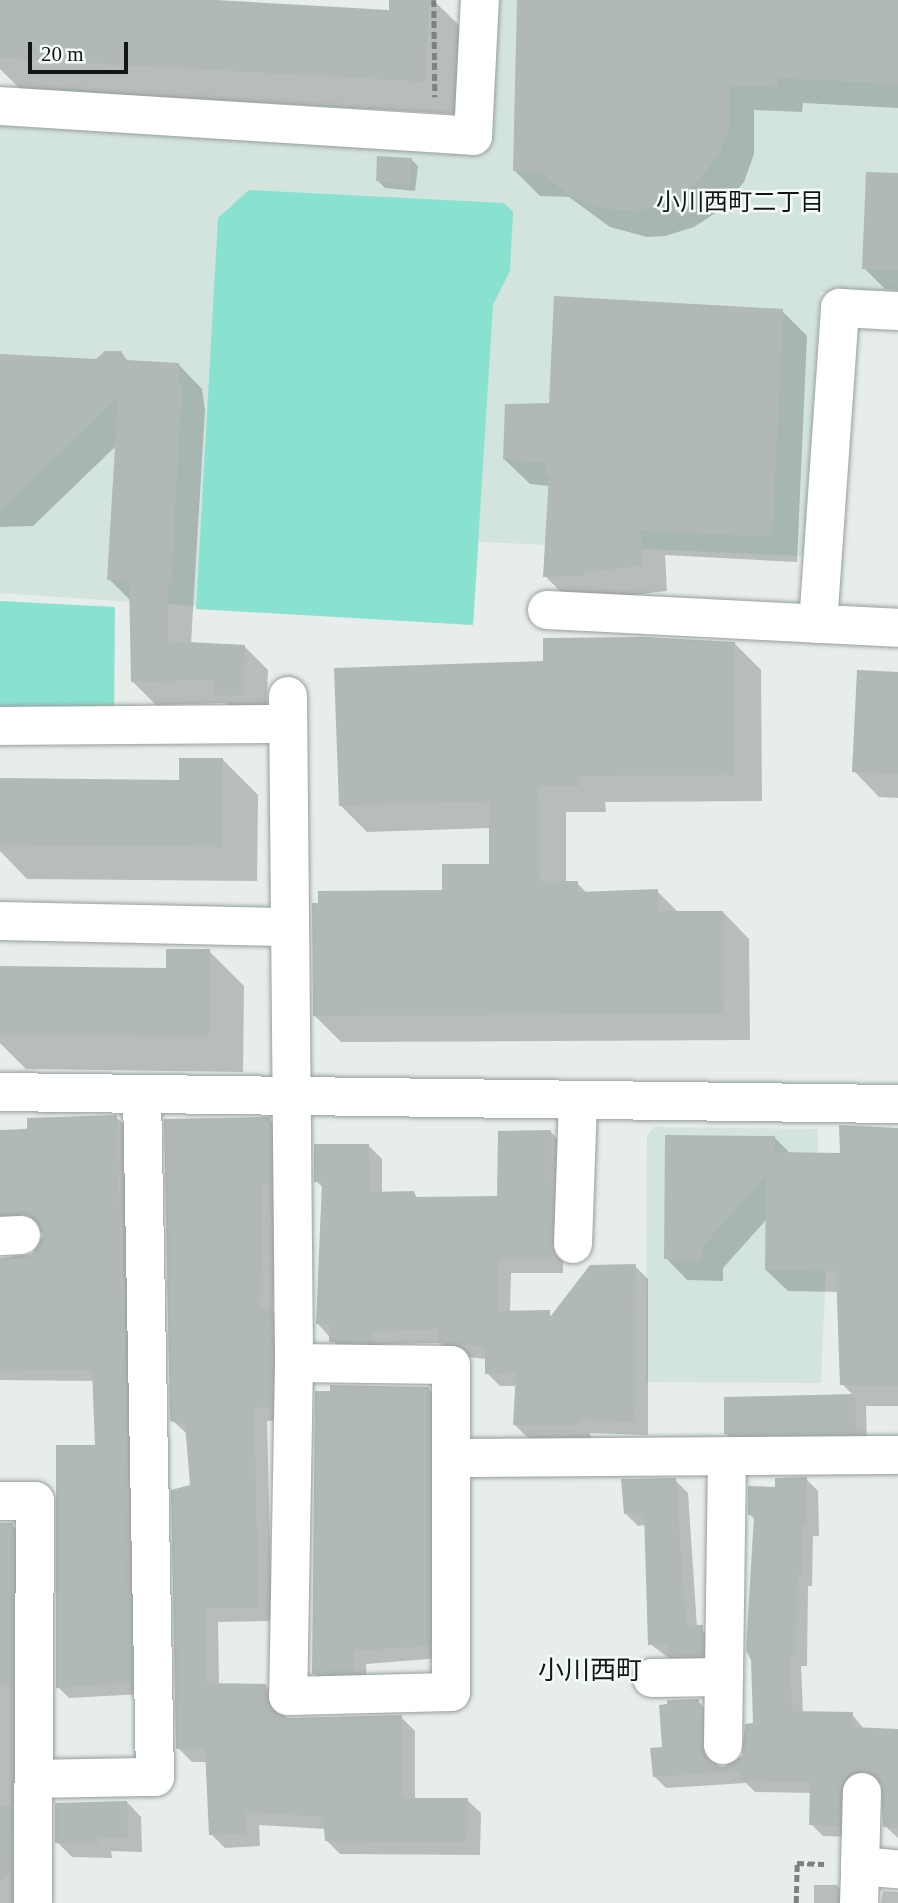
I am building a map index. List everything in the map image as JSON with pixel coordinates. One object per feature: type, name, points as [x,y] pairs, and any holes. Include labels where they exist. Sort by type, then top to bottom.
[{"type":"street","points":[[0,106],[473,136],[480,0]]},
{"type":"street","points":[[818,624],[840,308],[898,311]]},
{"type":"street","points":[[547,610],[898,628]]},
{"type":"street","points":[[0,726],[288,710],[288,927],[293,1095],[293,1363],[288,1696],[451,1692],[451,1366],[293,1363]]},
{"type":"street","points":[[0,921],[288,927]]},
{"type":"street","points":[[0,1092],[898,1104]]},
{"type":"street","points":[[35,1779],[155,1777],[142,1094]]},
{"type":"street","points":[[573,1244],[578,1100]]},
{"type":"street","points":[[452,1458],[898,1455]]},
{"type":"street","points":[[723,1745],[727,1458]]},
{"type":"street","points":[[0,1501],[35,1502],[33,1903]]},
{"type":"street","points":[[652,1678],[724,1677]]},
{"type":"street","points":[[862,1792],[860,1885],[898,1869]]},
{"type":"path","points":[[422,102],[435,103],[434,0]]},
{"type":"path","points":[[796,1903],[797,1863],[860,1885]]},
{"type":"shaded area","points":[[493,0],[898,0],[898,295],[820,292],[804,556],[479,542],[473,625],[0,593],[0,119],[483,144]]},
{"type":"shaded area","points":[[654,1127],[818,1129],[818,1223],[828,1224],[821,1383],[646,1382],[647,1135]]},
{"type":"green space","points":[[249,190],[504,203],[513,212],[510,271],[493,305],[473,625],[196,609],[218,218]]},
{"type":"green space","points":[[0,601],[115,607],[114,712],[0,711]]},
{"type":"building","points":[[0,0],[216,0],[389,10],[389,0],[430,0],[425,82],[0,58]]},
{"type":"building","points":[[517,0],[898,0],[898,84],[778,78],[777,87],[729,85],[729,128],[718,156],[694,185],[667,202],[638,211],[600,208],[568,195],[542,172],[513,171]]},
{"type":"building","points":[[377,156],[412,158],[409,185],[376,181]]},
{"type":"building","points":[[866,172],[898,173],[898,270],[862,269]]},
{"type":"building","points":[[554,296],[783,309],[772,537],[640,530],[643,566],[585,572],[585,576],[543,577],[549,475],[545,475],[546,463],[503,459],[505,404],[549,403]]},
{"type":"building","points":[[105,351],[121,351],[126,360],[179,363],[178,385],[182,385],[171,583],[167,583],[169,641],[245,645],[243,696],[214,695],[215,680],[131,682],[129,581],[107,580],[118,397],[0,511],[0,354],[96,359]]},
{"type":"building","points":[[644,637],[735,642],[735,775],[579,776],[580,786],[539,786],[540,881],[578,881],[578,892],[658,889],[659,911],[723,911],[724,1014],[313,1016],[312,903],[318,903],[318,891],[442,890],[442,864],[489,864],[489,801],[339,806],[334,668],[543,661],[543,638]]},
{"type":"building","points":[[857,670],[898,672],[898,774],[852,772]]},
{"type":"building","points":[[179,758],[223,758],[222,847],[0,845],[0,778],[179,780]]},
{"type":"building","points":[[166,949],[210,949],[209,1037],[0,1035],[0,966],[166,968]]},
{"type":"building","points":[[117,1115],[131,1683],[56,1688],[56,1445],[95,1445],[92,1370],[0,1369],[0,1258],[32,1254],[43,1235],[30,1215],[0,1214],[0,1130],[27,1129],[27,1118]]},
{"type":"building","points":[[270,1117],[270,1183],[263,1183],[260,1309],[272,1308],[271,1407],[254,1408],[259,1608],[205,1609],[206,1683],[266,1684],[269,1707],[288,1718],[402,1715],[403,1798],[468,1798],[467,1842],[325,1841],[323,1817],[246,1812],[247,1833],[209,1835],[205,1749],[176,1749],[171,1490],[190,1485],[185,1424],[170,1421],[164,1119]]},
{"type":"building","points":[[839,1125],[898,1128],[898,1386],[840,1385],[836,1271],[765,1270],[766,1175],[702,1247],[702,1260],[664,1259],[665,1135],[775,1136],[775,1152],[840,1153]]},
{"type":"building","points":[[551,1130],[550,1260],[498,1260],[498,1311],[550,1310],[550,1317],[590,1265],[636,1264],[635,1422],[578,1420],[578,1425],[513,1425],[516,1373],[485,1374],[485,1347],[438,1343],[438,1329],[373,1332],[373,1342],[329,1342],[329,1324],[316,1324],[322,1182],[314,1182],[314,1144],[369,1144],[369,1192],[414,1191],[416,1197],[497,1196],[498,1131]]},
{"type":"building","points":[[330,1385],[429,1387],[429,1646],[354,1651],[354,1672],[312,1674],[315,1391],[330,1391]]},
{"type":"building","points":[[855,1394],[856,1433],[724,1434],[724,1397]]},
{"type":"building","points":[[807,1477],[807,1524],[802,1524],[801,1575],[797,1575],[796,1655],[790,1655],[792,1711],[853,1712],[852,1727],[898,1729],[898,1828],[883,1827],[881,1782],[863,1770],[843,1781],[839,1826],[809,1825],[810,1782],[741,1781],[741,1771],[653,1777],[650,1748],[662,1747],[659,1705],[667,1704],[667,1700],[699,1699],[701,1745],[711,1763],[723,1767],[742,1756],[745,1724],[753,1723],[751,1660],[746,1650],[754,1515],[748,1515],[748,1486],[775,1487],[775,1478]]},
{"type":"building","points":[[676,1478],[686,1625],[703,1625],[702,1654],[696,1656],[668,1656],[667,1644],[648,1645],[644,1513],[624,1514],[621,1479]]},
{"type":"building","points":[[0,1523],[13,1523],[12,1686],[0,1685]]},
{"type":"building","points":[[127,1801],[128,1838],[97,1837],[98,1844],[55,1843],[55,1803]]},
{"type":"building","points":[[12,1805],[11,1871],[0,1883],[0,1806]]},
{"type":"district","name":"小川西町二丁目","points":[[740,203]]},
{"type":"district","name":"小川西町","points":[[590,1671]]}]
